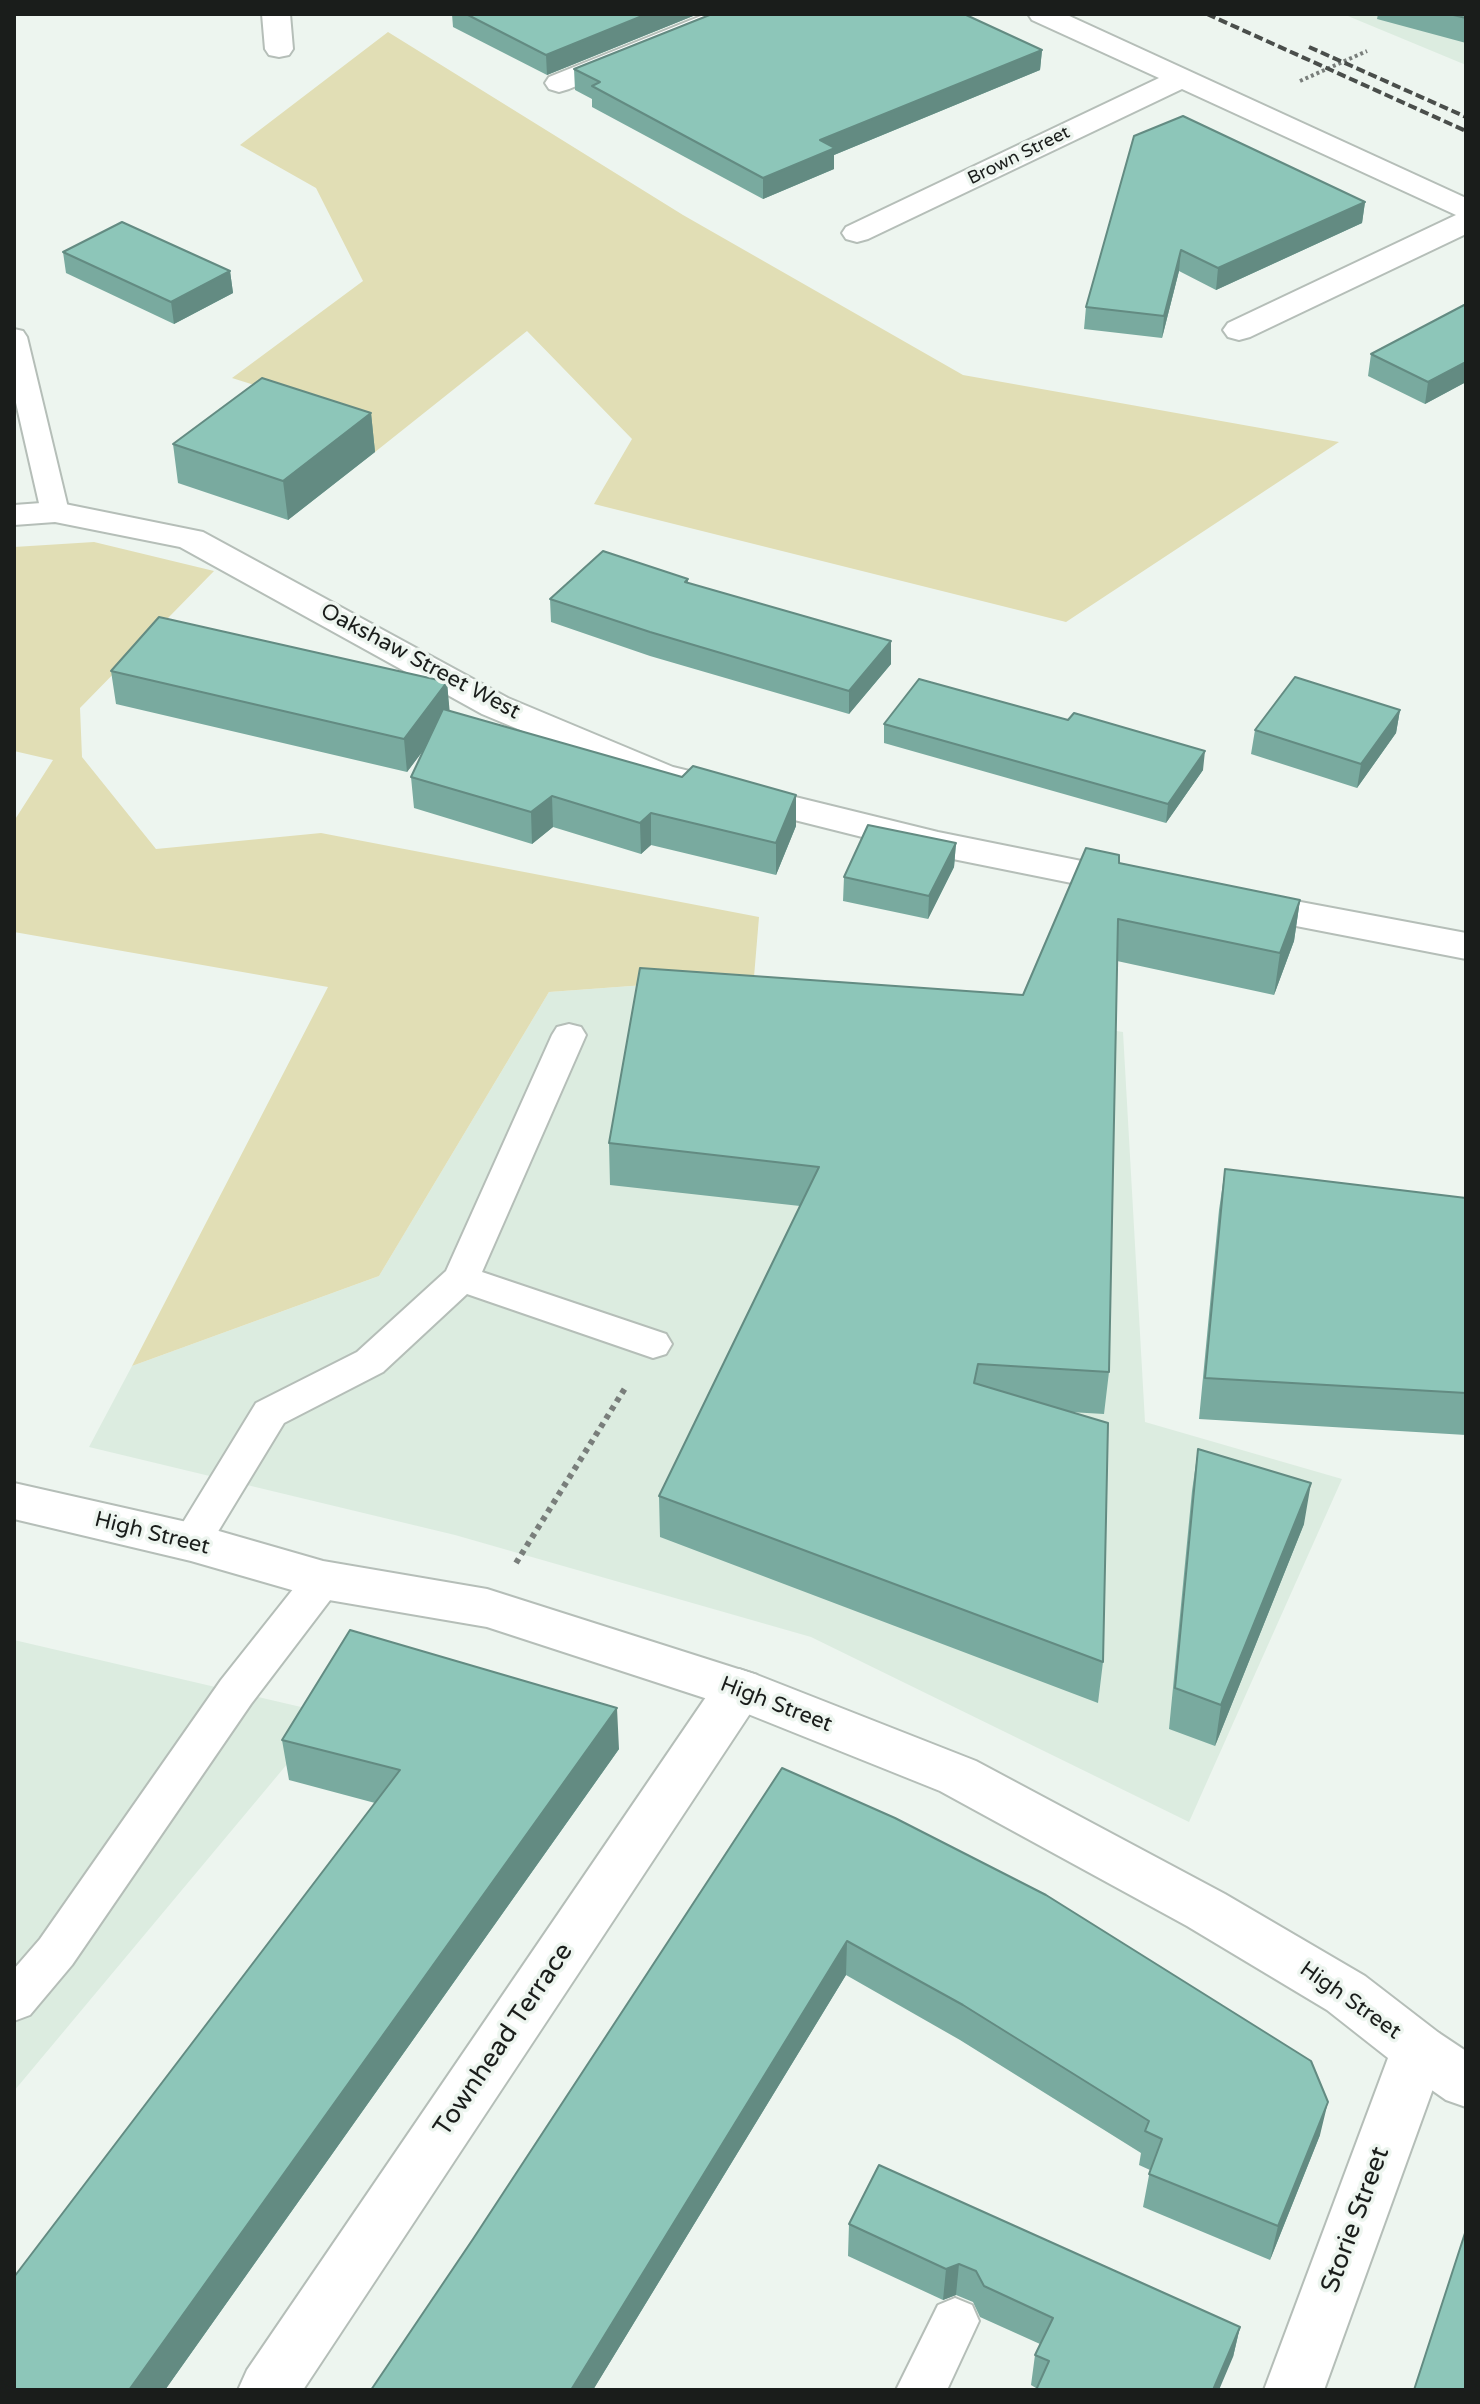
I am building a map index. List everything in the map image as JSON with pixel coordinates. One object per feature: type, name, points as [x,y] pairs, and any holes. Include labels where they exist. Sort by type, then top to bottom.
[{"type":"street","points":[[276,14],[279,49]]},
{"type":"street","points":[[559,83],[730,14]]},
{"type":"street","points":[[1042,14],[1466,209]]},
{"type":"street","name":"Brown Street","points":[[857,233],[1182,78]]},
{"type":"street","points":[[1239,330],[1466,222]]},
{"type":"street","name":"Oakshaw Street West","points":[[14,515],[55,512],[191,539],[495,706],[660,775],[938,844],[1166,890]]},
{"type":"street","points":[[1274,910],[1466,946]]},
{"type":"street","name":"High Street","points":[[14,1501],[191,1542],[323,1580],[487,1608],[739,1689],[958,1776],[1206,1910],[1333,1985],[1466,2082]]},
{"type":"street","name":"Townhead Terrace","points":[[268,2390],[739,1689]]},
{"type":"street","name":"Storie Street","points":[[1294,2390],[1419,2050]]},
{"type":"lane","points":[[14,337],[55,512]]},
{"type":"lane","points":[[191,1542],[270,1413],[370,1362],[461,1278],[569,1035]]},
{"type":"lane","points":[[461,1278],[653,1344]]},
{"type":"lane","points":[[14,2001],[56,1952],[236,1692],[323,1580]]},
{"type":"lane","points":[[921,2390],[955,2321]]},
{"type":"path","points":[[1245,107],[1367,51]]},
{"type":"path","points":[[487,1608],[653,1344]]},
{"type":"shaded area","points":[[1343,14],[1466,14],[1466,65]]},
{"type":"shaded area","points":[[388,32],[683,215],[963,375],[1339,442],[1066,622],[594,504],[632,439],[527,331],[375,452],[283,394],[232,378],[363,281],[316,188],[240,145]]},
{"type":"shaded area","points":[[94,542],[214,571],[80,708],[82,757],[156,849],[321,833],[759,917],[754,977],[549,992],[379,1276],[132,1366],[328,987],[14,932],[14,821],[53,760],[14,751],[14,547]]},
{"type":"shaded area","points":[[754,977],[1123,1032],[1145,1422],[1342,1479],[1189,1822],[811,1637],[455,1535],[89,1447],[132,1366],[379,1276],[549,992]]},
{"type":"shaded area","points":[[14,1640],[301,1707],[288,1763],[14,2091]]},
{"type":"building","points":[[466,14],[647,14],[546,55]]},
{"type":"building","points":[[712,14],[964,14],[1042,50],[820,140],[835,148],[763,178],[592,86],[600,82],[574,69]]},
{"type":"building","points":[[1183,116],[1365,202],[1218,268],[1181,250],[1164,316],[1086,307],[1134,136]]},
{"type":"building","points":[[122,222],[230,271],[171,302],[63,252]]},
{"type":"building","points":[[1466,304],[1466,362],[1428,382],[1371,354]]},
{"type":"building","points":[[262,378],[371,413],[283,481],[173,444]]},
{"type":"building","points":[[603,551],[688,579],[685,582],[891,641],[849,691],[550,599]]},
{"type":"building","points":[[159,617],[447,682],[404,739],[111,671]]},
{"type":"building","points":[[1295,677],[1400,710],[1361,764],[1255,730]]},
{"type":"building","points":[[919,679],[1068,720],[1074,713],[1205,751],[1168,804],[884,724]]},
{"type":"building","points":[[443,709],[682,777],[693,766],[796,795],[776,843],[651,813],[640,823],[552,796],[531,812],[411,777]]},
{"type":"building","points":[[868,825],[956,843],[929,896],[844,877]]},
{"type":"building","points":[[1086,848],[1119,855],[1119,863],[1300,900],[1280,953],[1118,919],[1109,1372],[978,1364],[974,1383],[1108,1423],[1103,1662],[659,1496],[819,1167],[609,1143],[640,968],[1023,995]]},
{"type":"building","points":[[1225,1169],[1466,1198],[1466,1393],[1205,1378]]},
{"type":"building","points":[[1198,1449],[1311,1483],[1221,1705],[1175,1688]]},
{"type":"building","points":[[350,1630],[617,1708],[129,2390],[14,2390],[14,2277],[400,1770],[282,1740]]},
{"type":"building","points":[[782,1768],[895,1818],[1046,1895],[1311,2061],[1328,2102],[1278,2226],[1149,2174],[1162,2139],[1145,2131],[1149,2121],[963,2005],[847,1941],[571,2390],[371,2390],[473,2239]]},
{"type":"building","points":[[879,2165],[1240,2327],[1213,2390],[1036,2390],[1049,2361],[1035,2355],[1053,2318],[984,2286],[976,2271],[959,2264],[946,2269],[849,2224]]},
{"type":"building","points":[[1466,2230],[1466,2390],[1414,2390]]},
{"type":"railway","points":[[1207,14],[1466,131]]},
{"type":"railway","points":[[1309,47],[1466,117]]}]
